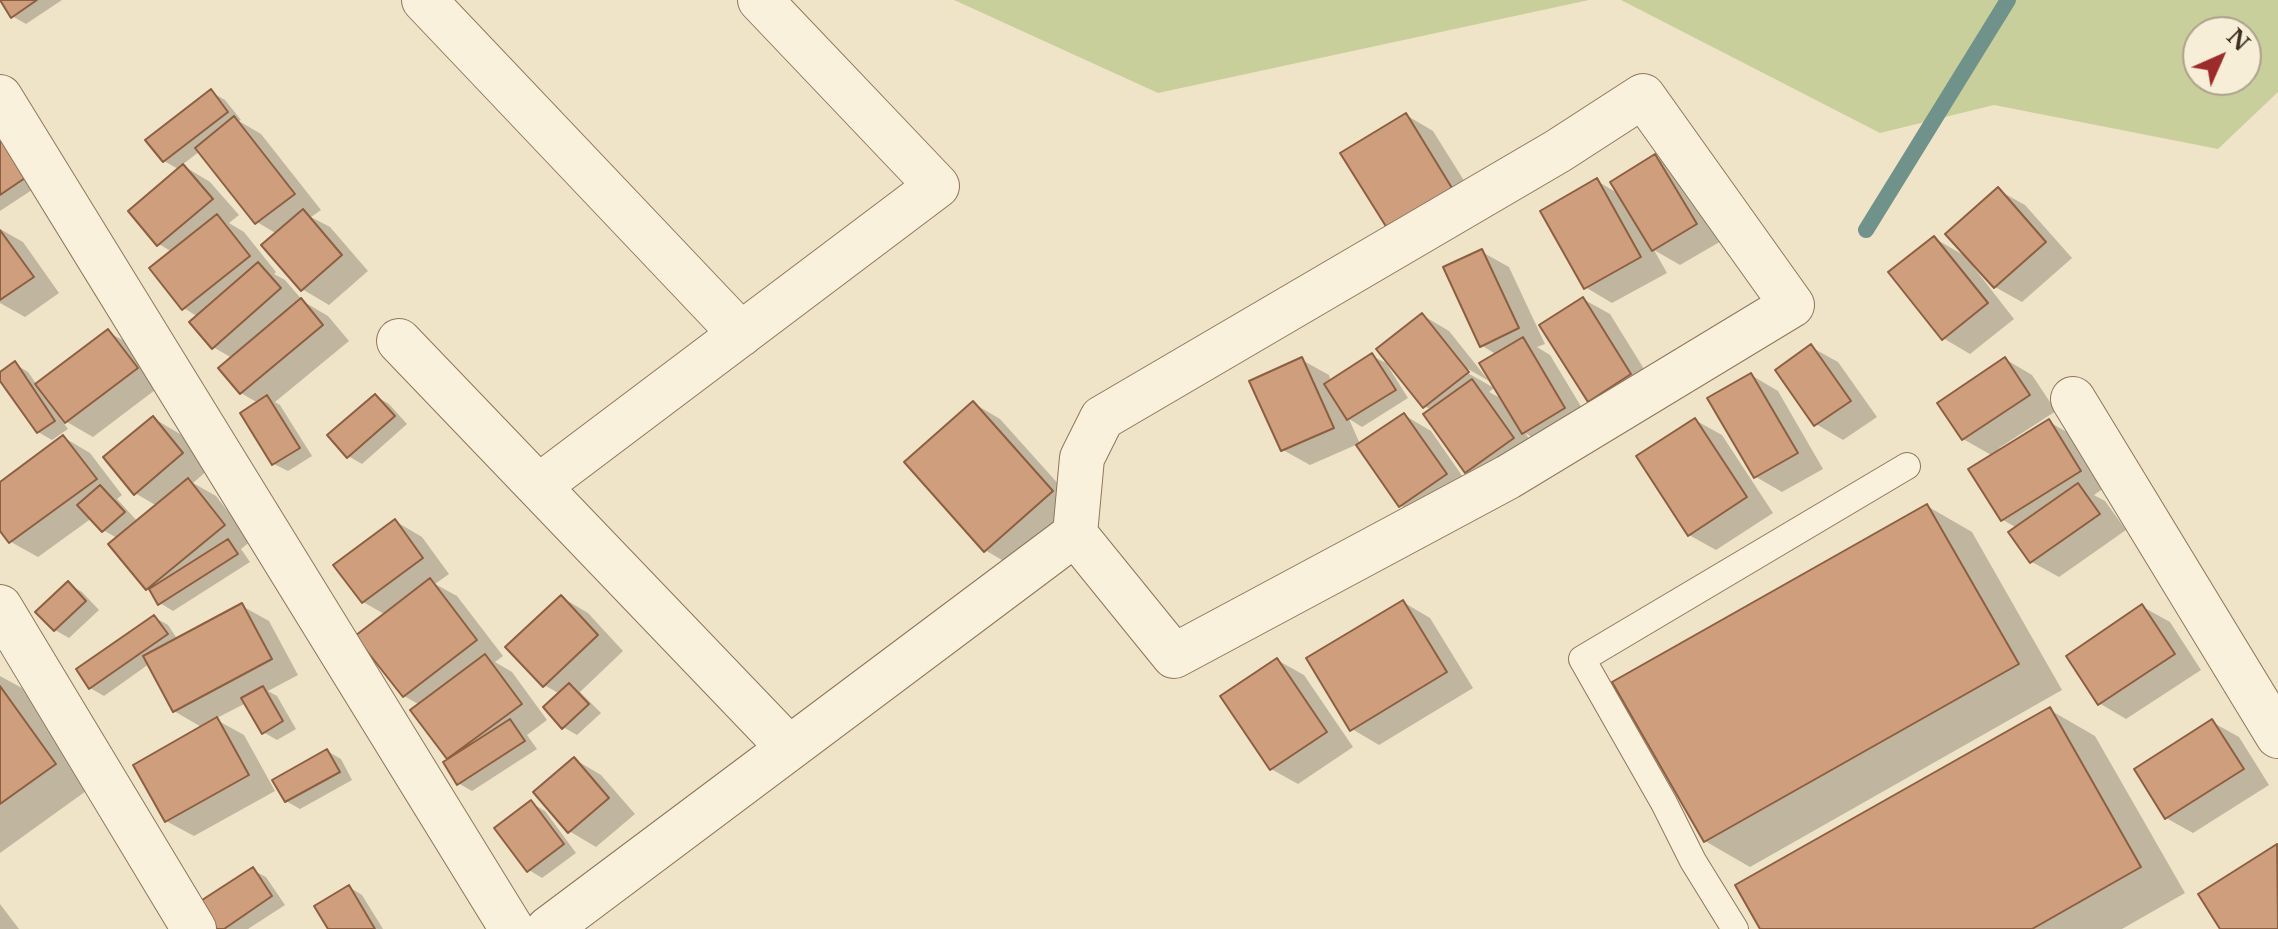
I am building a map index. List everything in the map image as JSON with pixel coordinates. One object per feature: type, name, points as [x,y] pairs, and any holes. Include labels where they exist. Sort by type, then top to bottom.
[{"type":"street","points":[[424,0],[741,334]]},
{"type":"street","points":[[539,486],[937,186],[760,0]]},
{"type":"street","points":[[548,929],[1075,534],[1082,458],[1102,418],[1544,159],[1643,96],[1792,305],[1508,477],[1174,656],[1075,534]]},
{"type":"street","points":[[0,97],[512,929]]},
{"type":"street","points":[[399,341],[789,748]]},
{"type":"street","points":[[2073,399],[2278,736]]},
{"type":"street","points":[[0,607],[194,929]]},
{"type":"lane","points":[[1735,929],[1693,861],[1664,803],[1582,659],[1907,466]]},
{"type":"green space","points":[[954,0],[1589,0],[1158,93]]},
{"type":"green space","points":[[1621,0],[2278,0],[2278,92],[2218,149],[1994,105],[1880,133]]},
{"type":"building","points":[[0,0],[37,0],[11,18]]},
{"type":"building","points":[[211,89],[228,112],[163,162],[145,140]]},
{"type":"building","points":[[1406,113],[1452,188],[1387,228],[1340,153]]},
{"type":"building","points":[[234,116],[295,194],[255,224],[195,148]]},
{"type":"building","points":[[0,135],[28,176],[0,195]]},
{"type":"building","points":[[1655,154],[1697,224],[1652,251],[1610,182]]},
{"type":"building","points":[[183,164],[213,199],[157,246],[128,211]]},
{"type":"building","points":[[1597,178],[1641,257],[1584,289],[1540,211]]},
{"type":"building","points":[[1998,187],[2046,242],[1994,288],[1945,234]]},
{"type":"building","points":[[303,209],[342,255],[301,291],[261,245]]},
{"type":"building","points":[[217,214],[250,256],[182,310],[149,268]]},
{"type":"building","points":[[0,230],[34,277],[0,300]]},
{"type":"building","points":[[1934,236],[1988,303],[1942,340],[1888,272]]},
{"type":"building","points":[[1482,249],[1519,328],[1480,347],[1443,267]]},
{"type":"building","points":[[258,262],[281,288],[212,349],[189,322]]},
{"type":"building","points":[[1583,297],[1631,374],[1588,402],[1539,325]]},
{"type":"building","points":[[301,298],[323,325],[240,394],[218,368]]},
{"type":"building","points":[[1422,313],[1469,372],[1423,408],[1376,349]]},
{"type":"building","points":[[108,329],[138,368],[65,423],[35,384]]},
{"type":"building","points":[[1523,337],[1565,408],[1522,434],[1479,363]]},
{"type":"building","points":[[1811,344],[1851,401],[1814,426],[1775,370]]},
{"type":"building","points":[[1372,353],[1396,390],[1347,420],[1324,384]]},
{"type":"building","points":[[1302,357],[1334,428],[1281,451],[1249,381]]},
{"type":"building","points":[[2005,357],[2030,395],[1962,440],[1937,403]]},
{"type":"building","points":[[15,361],[55,421],[37,433],[0,381],[0,372]]},
{"type":"building","points":[[1751,373],[1798,453],[1754,478],[1707,398]]},
{"type":"building","points":[[1472,379],[1514,438],[1465,473],[1423,414]]},
{"type":"building","points":[[375,394],[395,416],[347,458],[327,435]]},
{"type":"building","points":[[267,395],[300,448],[272,465],[240,413]]},
{"type":"building","points":[[973,401],[1053,491],[984,552],[904,462]]},
{"type":"building","points":[[1404,413],[1447,474],[1399,507],[1356,445]]},
{"type":"building","points":[[153,416],[183,453],[134,495],[103,457]]},
{"type":"building","points":[[1695,418],[1747,497],[1688,536],[1636,456]]},
{"type":"building","points":[[2049,419],[2081,471],[2001,521],[1968,469]]},
{"type":"building","points":[[63,435],[97,479],[9,543],[0,531],[0,482]]},
{"type":"building","points":[[188,478],[225,525],[146,590],[108,544]]},
{"type":"building","points":[[2078,483],[2100,514],[2030,563],[2008,532]]},
{"type":"building","points":[[100,485],[125,512],[102,532],[77,505]]},
{"type":"building","points":[[1927,504],[2019,664],[1704,842],[1612,682]]},
{"type":"building","points":[[395,519],[423,558],[362,603],[333,565]]},
{"type":"building","points":[[228,539],[238,554],[158,605],[149,589]]},
{"type":"building","points":[[430,578],[477,640],[403,697],[355,636]]},
{"type":"building","points":[[68,581],[86,601],[54,631],[35,612]]},
{"type":"building","points":[[561,595],[598,635],[543,687],[505,647]]},
{"type":"building","points":[[1403,600],[1447,672],[1350,731],[1306,658]]},
{"type":"building","points":[[242,603],[272,659],[173,712],[143,656]]},
{"type":"building","points":[[2142,604],[2175,654],[2098,705],[2066,656]]},
{"type":"building","points":[[154,615],[168,634],[89,689],[76,669]]},
{"type":"building","points":[[485,654],[522,704],[447,759],[410,710]]},
{"type":"building","points":[[1277,658],[1327,732],[1270,770],[1220,696]]},
{"type":"building","points":[[569,683],[589,704],[562,729],[543,707]]},
{"type":"building","points":[[0,686],[56,764],[0,804]]},
{"type":"building","points":[[263,686],[283,721],[262,734],[241,698]]},
{"type":"building","points":[[2050,707],[2141,867],[2032,929],[1760,929],[1735,885]]},
{"type":"building","points":[[217,717],[249,775],[165,822],[133,765]]},
{"type":"building","points":[[510,719],[525,741],[457,785],[443,762]]},
{"type":"building","points":[[2212,719],[2244,769],[2165,819],[2134,769]]},
{"type":"building","points":[[327,749],[340,772],[285,802],[272,780]]},
{"type":"building","points":[[574,757],[609,798],[568,833],[533,792]]},
{"type":"building","points":[[531,800],[564,844],[527,872],[494,828]]},
{"type":"building","points":[[2277,844],[2278,929],[2220,929],[2198,894]]},
{"type":"building","points":[[253,867],[272,896],[224,929],[217,929],[199,902]]},
{"type":"building","points":[[349,885],[375,929],[328,929],[314,906]]},
{"type":"waterway","points":[[1866,230],[2008,0]]}]
